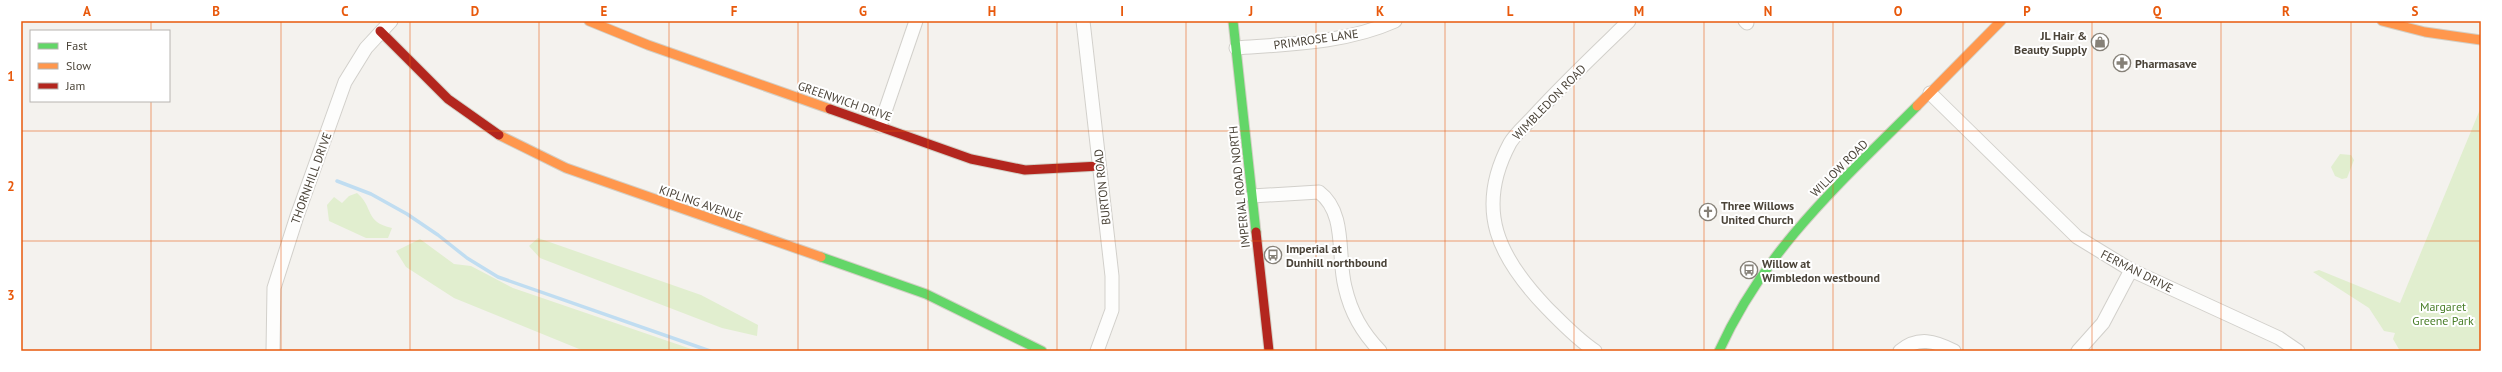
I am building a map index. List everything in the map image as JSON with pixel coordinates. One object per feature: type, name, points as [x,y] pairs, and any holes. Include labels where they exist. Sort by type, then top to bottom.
[{"type":"street","name":"THORNHILL DRIVE","points":[[273,351],[274,288],[297,216],[345,82],[380,31],[391,21]]},
{"type":"street","name":"GREENWICH DRIVE","points":[[589,21],[656,48],[971,159],[1000,166],[1048,170],[1100,166]]},
{"type":"street","points":[[880,126],[916,21]]},
{"type":"street","name":"BURTON ROAD","points":[[1084,21],[1113,294],[1107,328],[1097,351]]},
{"type":"street","name":"IMPERIAL ROAD NORTH","points":[[1233,21],[1269,351]]},
{"type":"street","name":"PRIMROSE LANE","points":[[1236,48],[1314,41],[1355,35],[1395,21]]},
{"type":"street","name":"WIMBLEDON ROAD","points":[[1595,351],[1552,314],[1526,286],[1507,258],[1498,235],[1493,207],[1496,177],[1511,142],[1542,106],[1629,21]]},
{"type":"street","name":"WILLOW ROAD","points":[[1719,351],[1731,322],[1774,255],[1801,222],[2001,21]]},
{"type":"street","points":[[2382,21],[2425,32],[2481,40]]},
{"type":"street","name":"KIPLING AVENUE","points":[[380,31],[448,99],[500,136],[566,168],[926,294],[972,314],[1042,351]]},
{"type":"street","name":"FERMAN DRIVE","points":[[1930,93],[2058,221],[2105,256],[2131,270],[2279,338],[2298,351]]},
{"type":"street","points":[[1252,196],[1319,192],[1330,200],[1336,214],[1344,286],[1350,306],[1365,334],[1380,351]]},
{"type":"street","points":[[2078,351],[2103,323],[2131,270]]},
{"type":"street","points":[[1900,351],[1911,343],[1921,341],[1938,343],[1954,351]]},
{"type":"green space","name":"Margaret Greene Park","points":[[2481,107],[2481,351],[2400,351],[2393,339],[2395,333],[2384,331],[2369,308],[2313,272],[2319,270],[2400,303]]},
{"type":"green space","points":[[2340,154],[2351,155],[2354,160],[2347,178],[2342,179],[2335,176],[2331,167]]},
{"type":"green space","points":[[357,193],[362,198],[370,214],[377,222],[392,228],[388,238],[366,238],[329,221],[327,205],[334,197],[342,203],[349,196]]},
{"type":"green space","points":[[538,238],[701,295],[758,325],[757,336],[722,328],[540,258],[529,246]]},
{"type":"green space","points":[[420,239],[454,264],[471,266],[513,288],[697,351],[584,351],[454,298],[406,267],[396,251]]},
{"type":"waterway","points":[[337,181],[371,194],[407,214],[438,235],[467,258],[498,277],[710,351]]},
{"type":"traffic: fast","points":[[1233,21],[1256,232]]},
{"type":"traffic: fast","points":[[1719,351],[1738,314],[1759,280],[1806,219],[1917,106]]},
{"type":"traffic: fast","points":[[821,257],[926,294],[1042,351]]},
{"type":"traffic: slow","points":[[589,21],[648,45],[830,109]]},
{"type":"traffic: slow","points":[[1917,106],[2001,21]]},
{"type":"traffic: slow","points":[[2382,21],[2425,32],[2481,40]]},
{"type":"traffic: slow","points":[[499,135],[566,168],[821,257]]},
{"type":"traffic: jam","points":[[380,31],[448,99],[499,135]]},
{"type":"traffic: jam","points":[[830,109],[971,159],[1025,170],[1100,166]]},
{"type":"traffic: jam","points":[[1256,232],[1269,351]]},
{"type":"place","name":"JL Hair & Beauty Supply","points":[[2100,42]]},
{"type":"place","name":"Pharmasave","points":[[2122,63]]},
{"type":"place","name":"Three Willows United Church","points":[[1708,212]]},
{"type":"place","name":"Imperial at Dunhill northbound","points":[[1273,255]]},
{"type":"place","name":"Willow at Wimbledon westbound","points":[[1749,270]]}]
